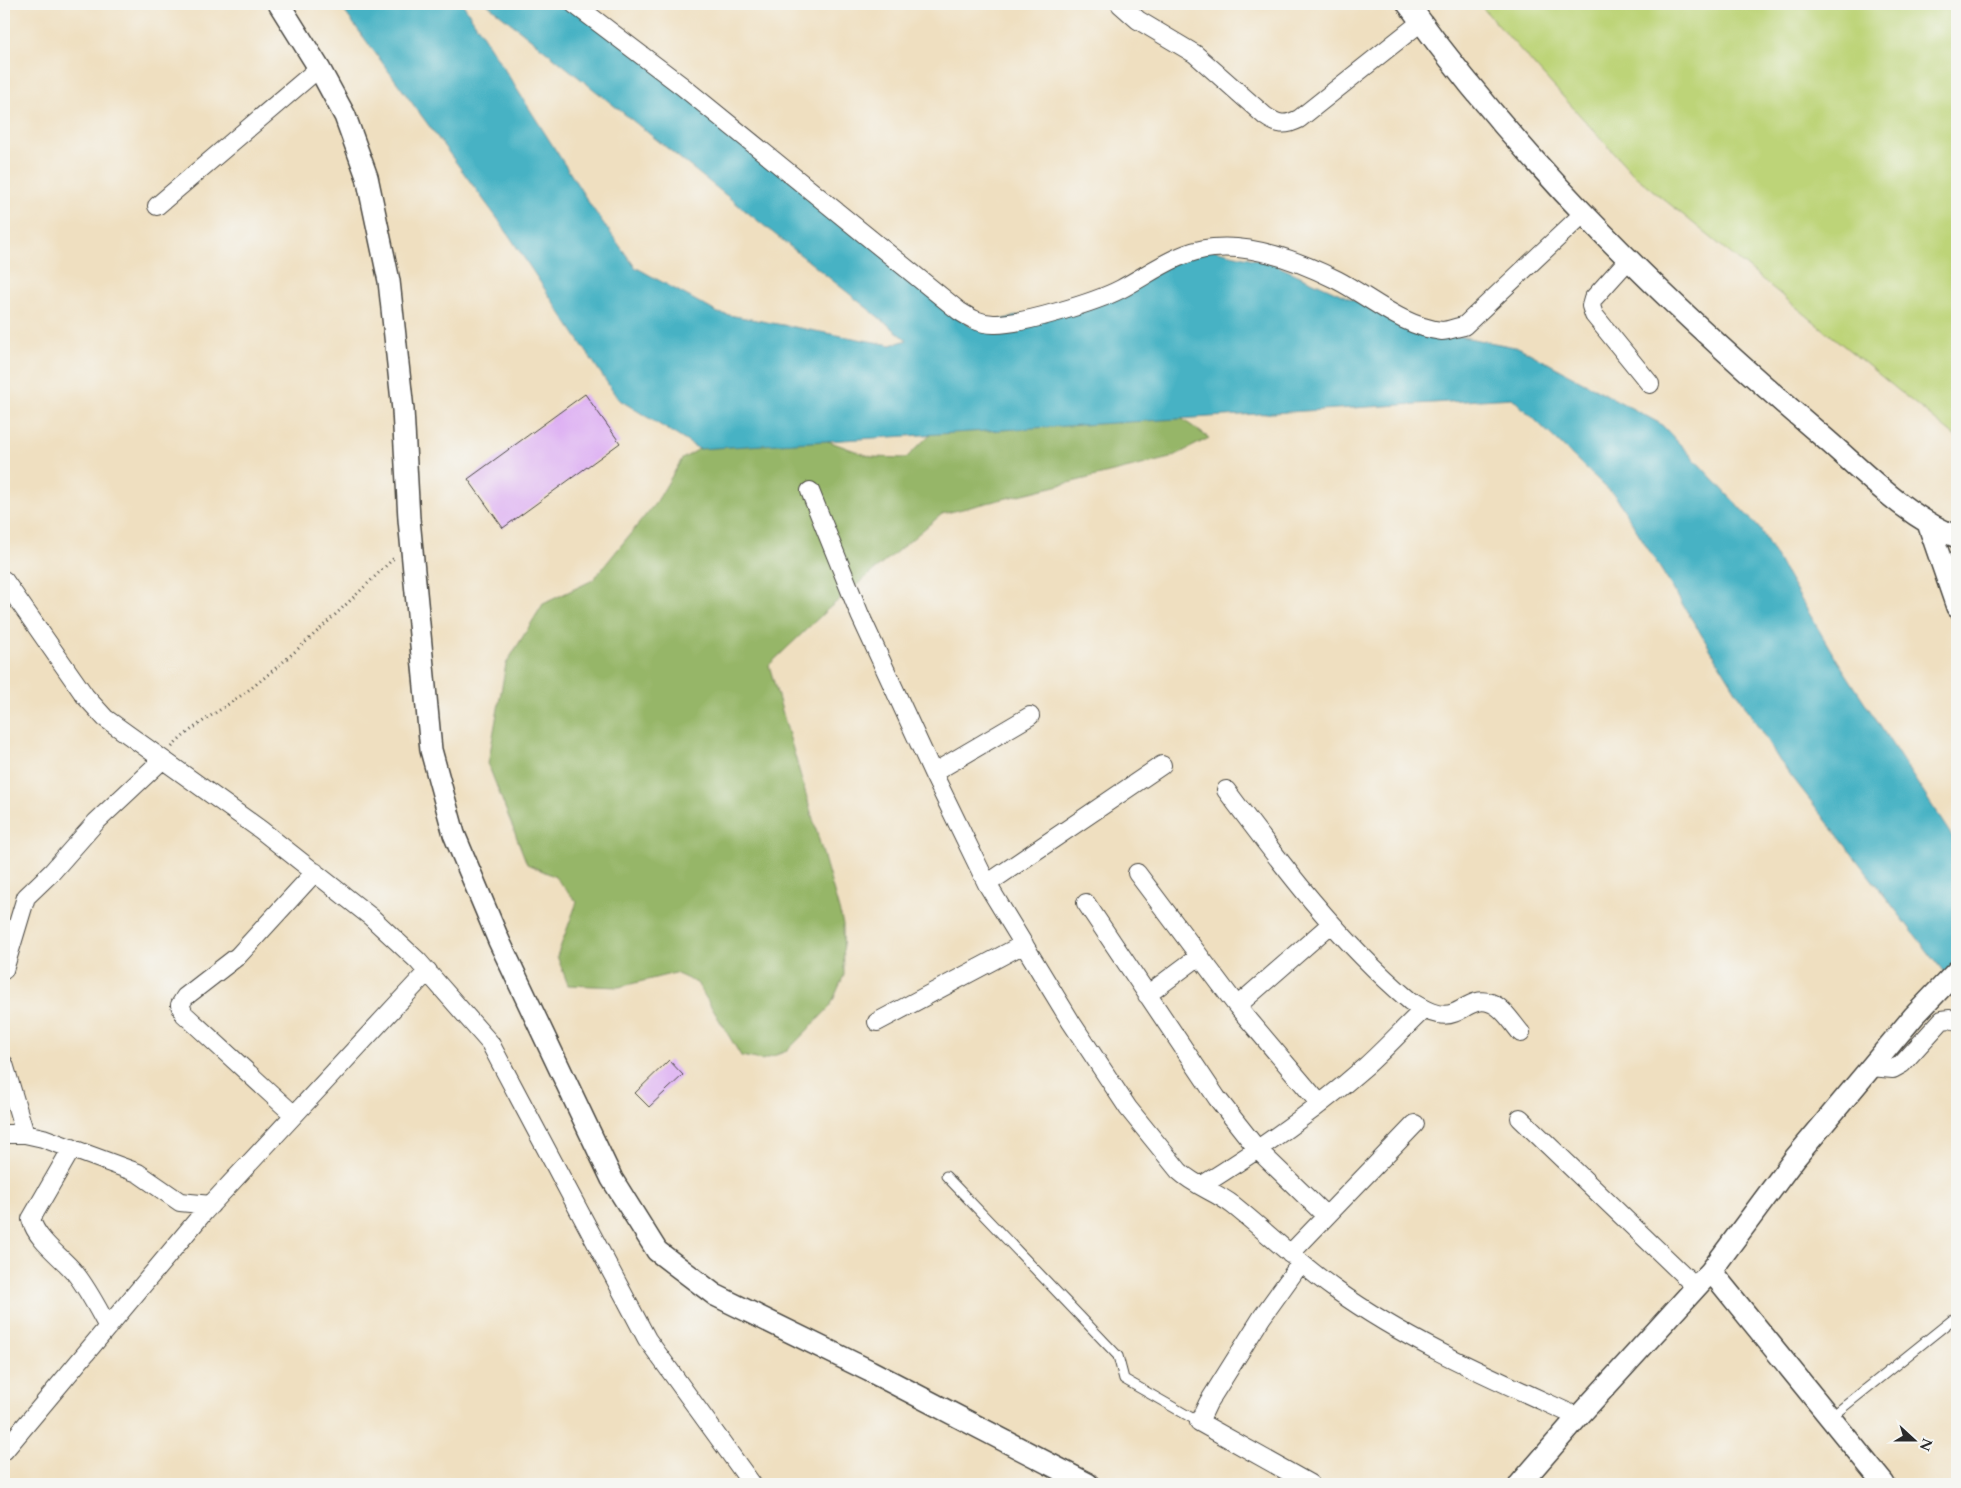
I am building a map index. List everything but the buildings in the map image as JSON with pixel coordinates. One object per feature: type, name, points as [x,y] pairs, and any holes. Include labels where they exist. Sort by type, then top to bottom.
[{"type":"street","points":[[279,4],[319,68],[345,116],[366,177],[390,281],[403,410],[411,541],[431,750],[454,834],[499,941],[612,1179],[657,1251],[715,1295],[870,1371],[1088,1484]]},
{"type":"street","points":[[574,4],[682,86],[959,311],[974,320],[992,324],[1010,324],[1098,298],[1120,290],[1182,255],[1213,248],[1246,249],[1288,260],[1336,280],[1387,310],[1422,326],[1443,331],[1464,326],[1584,213]]},
{"type":"street","points":[[1120,4],[1144,24],[1195,54],[1264,116],[1276,124],[1288,125],[1299,119],[1421,22]]},
{"type":"street","points":[[1408,4],[1477,92],[1584,213],[1657,288],[1775,396],[1929,526],[1957,538]]},
{"type":"street","points":[[157,206],[319,68]]},
{"type":"street","points":[[1629,259],[1593,299],[1591,306],[1594,315],[1650,384]]},
{"type":"street","points":[[810,491],[860,615],[987,884],[1071,1022],[1128,1108],[1179,1170],[1188,1179],[1232,1204],[1295,1259],[1337,1291],[1394,1328],[1457,1362],[1578,1417]]},
{"type":"street","points":[[1929,526],[1957,607]]},
{"type":"street","points":[[4,580],[85,696],[104,718],[261,830],[385,930],[428,971],[490,1043],[647,1339],[752,1484]]},
{"type":"street","points":[[933,773],[1030,716]]},
{"type":"street","points":[[4,970],[26,897],[52,872],[92,826],[162,760]]},
{"type":"street","points":[[987,884],[1162,765]]},
{"type":"street","points":[[1226,790],[1287,872],[1331,924],[1396,989],[1423,1010],[1440,1014],[1453,1013],[1479,1001],[1491,1003],[1521,1033]]},
{"type":"street","points":[[294,1115],[184,1014],[180,1005],[186,997],[238,956],[315,872]]},
{"type":"street","points":[[1136,872],[1236,1006],[1320,1104]]},
{"type":"street","points":[[1086,903],[1217,1098],[1258,1150],[1326,1216]]},
{"type":"street","points":[[1236,1006],[1331,924]]},
{"type":"street","points":[[877,1022],[1024,944]]},
{"type":"street","points":[[1148,994],[1198,957]]},
{"type":"street","points":[[4,1451],[211,1205],[428,971]]},
{"type":"street","points":[[1520,1484],[1711,1270],[1796,1158],[1871,1067],[1957,971]]},
{"type":"street","points":[[1201,1186],[1258,1150],[1320,1104],[1366,1066],[1423,1010]]},
{"type":"street","points":[[1871,1067],[1893,1068],[1902,1064],[1942,1020],[1950,1018],[1957,1021]]},
{"type":"street","points":[[4,1064],[25,1134]]},
{"type":"street","points":[[1520,1118],[1696,1287]]},
{"type":"street","points":[[1310,1484],[1199,1422],[1208,1403],[1262,1317],[1295,1259],[1326,1216],[1415,1124]]},
{"type":"street","points":[[4,1134],[25,1134],[72,1148],[138,1173],[180,1202],[211,1205]]},
{"type":"street","points":[[72,1148],[31,1218],[33,1227],[75,1273],[108,1327]]},
{"type":"street","points":[[1711,1270],[1884,1484]]},
{"type":"lane","points":[[946,1176],[1118,1356],[1124,1379],[1199,1422]]},
{"type":"lane","points":[[1831,1417],[1957,1316]]},
{"type":"path","points":[[162,760],[183,736],[252,687],[310,638],[411,541]]},
{"type":"green space","points":[[1479,4],[1957,4],[1957,438],[1634,175]]},
{"type":"green space","points":[[1168,409],[1209,438],[1170,458],[942,514],[828,609],[769,665],[843,924],[844,975],[830,1007],[787,1051],[762,1060],[741,1056],[697,983],[675,973],[619,987],[568,985],[557,956],[577,902],[554,876],[527,864],[488,764],[506,664],[543,604],[593,580],[657,501],[682,459],[727,433],[803,432],[872,457],[906,458],[949,416]]},
{"type":"water","points":[[339,4],[463,4],[591,206],[635,267],[718,313],[891,345],[907,340],[487,4],[575,4],[971,327],[1100,296],[1200,247],[1271,263],[1369,307],[1432,331],[1520,348],[1661,424],[1760,529],[1830,649],[1957,844],[1957,989],[1779,760],[1616,497],[1512,398],[699,449],[618,399],[500,222]]}]
